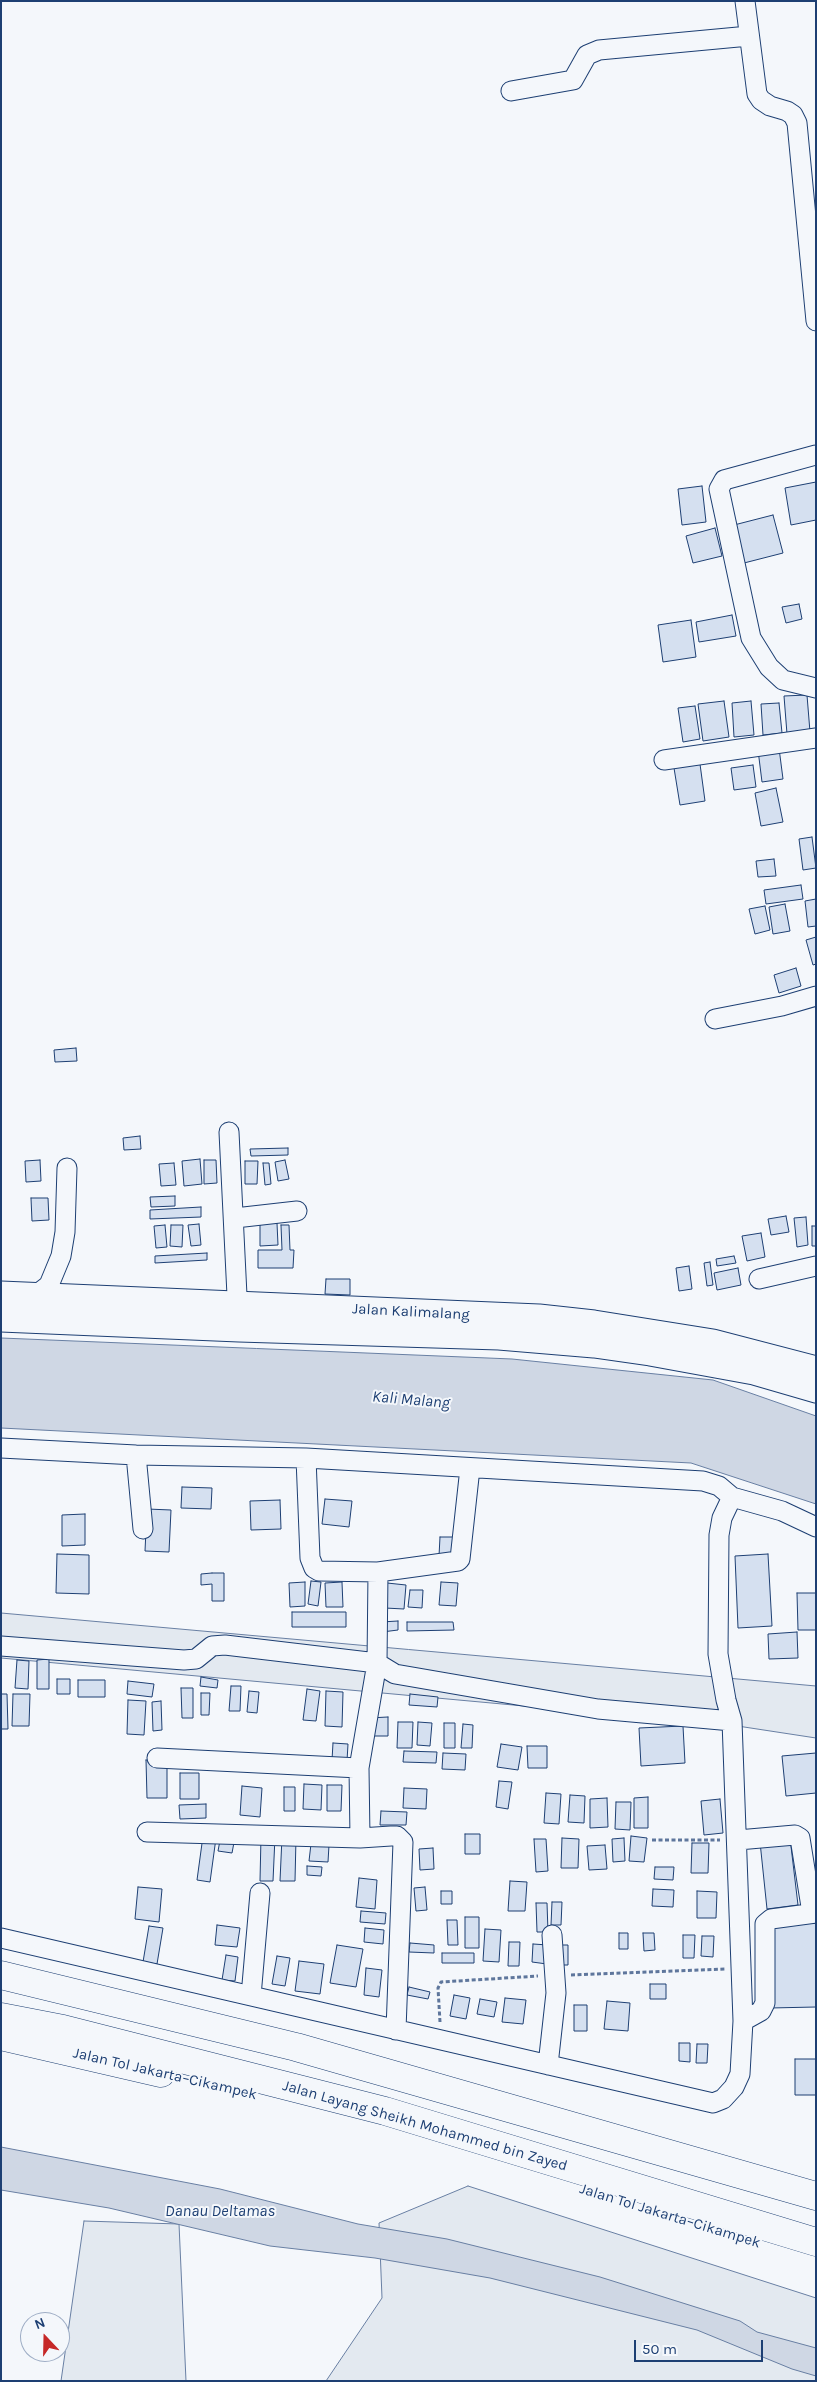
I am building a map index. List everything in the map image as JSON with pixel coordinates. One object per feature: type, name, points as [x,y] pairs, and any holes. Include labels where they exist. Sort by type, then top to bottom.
[{"type":"highway","points":[[1,1975],[296,2047],[816,2196]]},
{"type":"highway","name":"Jalan Layang Sheikh Mohammed bin Zayed","points":[[1,1998],[65,2010],[389,2093],[816,2222]]},
{"type":"highway","name":"Jalan Layang Sheikh Mohammed bin Zayed","points":[[1,2016],[63,2029],[385,2111],[816,2242]]},
{"type":"highway","name":"Jalan Tol Jakarta–Cikampek","points":[[1,2036],[231,2088],[415,2135],[540,2176],[816,2260]]},
{"type":"main road","name":"Jalan Kalimalang","points":[[1,1294],[539,1317],[594,1322],[713,1342],[816,1369]]},
{"type":"main road","name":"Jalan Kalimalang","points":[[1,1319],[239,1330],[499,1337],[594,1345],[754,1372],[816,1390]]},
{"type":"street","points":[[745,1],[757,94],[761,100],[770,106],[792,114],[796,123],[813,254],[816,321]]},
{"type":"street","points":[[511,91],[573,80],[587,55],[600,50],[749,36]]},
{"type":"street","points":[[816,454],[724,480],[720,484],[719,489],[751,638],[769,667],[783,680],[816,688]]},
{"type":"street","points":[[664,760],[816,738]]},
{"type":"street","points":[[714,1019],[782,1006],[816,996]]},
{"type":"street","points":[[229,1132],[235,1218],[239,1330]]},
{"type":"street","points":[[35,1320],[36,1295],[49,1285],[61,1256],[65,1232],[67,1168]]},
{"type":"street","points":[[235,1218],[297,1211]]},
{"type":"street","points":[[759,1279],[816,1266]]},
{"type":"street","points":[[1,1448],[136,1455],[306,1458],[702,1481],[719,1486],[732,1497],[782,1511],[816,1527]]},
{"type":"street","points":[[136,1455],[143,1529]]},
{"type":"street","points":[[306,1458],[310,1558],[314,1568],[319,1571],[378,1572],[456,1562],[460,1559],[470,1468]]},
{"type":"street","points":[[1,1938],[713,2103],[723,2099],[734,2087],[740,2074],[743,2021],[738,1840],[732,1722],[718,1654],[719,1535],[722,1518],[732,1497]]},
{"type":"street","points":[[360,1838],[359,1768],[377,1663],[378,1572]]},
{"type":"street","points":[[1,1646],[184,1660],[196,1658],[206,1649],[218,1644],[377,1663],[395,1674],[598,1709],[732,1722]]},
{"type":"street","points":[[157,1758],[359,1768]]},
{"type":"street","points":[[147,1832],[360,1838],[398,1836],[403,1842],[396,2030]]},
{"type":"street","points":[[738,1840],[795,1834],[800,1838],[814,1913],[771,1919],[765,1924],[765,2003],[761,2012],[743,2021]]},
{"type":"street","points":[[252,1996],[260,1893]]},
{"type":"street","points":[[548,2065],[556,1993],[552,1935]]},
{"type":"path","points":[[652,1840],[738,1840]]},
{"type":"shaded area","points":[[1,1613],[816,1686],[816,1738],[731,1725],[1,1658]]},
{"type":"shaded area","points":[[468,2186],[816,2298],[816,2381],[326,2381],[382,2298],[379,2223]]},
{"type":"shaded area","points":[[84,2221],[179,2224],[186,2381],[61,2381],[64,2362],[70,2362],[70,2318]]},
{"type":"water","name":"Kali Malang","points":[[1,1338],[512,1359],[713,1380],[816,1416],[816,1504],[691,1463],[1,1428]]},
{"type":"water","name":"Danau Deltamas","points":[[1,2147],[220,2189],[358,2224],[447,2239],[600,2277],[740,2321],[757,2332],[816,2348],[816,2376],[792,2369],[697,2330],[490,2278],[375,2258],[270,2246],[109,2208],[1,2190]]},
{"type":"building","points":[[816,482],[816,520],[791,525],[785,488]]},
{"type":"building","points":[[702,486],[706,522],[682,525],[678,489]]},
{"type":"building","points":[[773,515],[783,553],[744,563],[734,525]]},
{"type":"building","points":[[715,528],[722,556],[693,563],[686,536]]},
{"type":"building","points":[[799,604],[802,619],[786,623],[782,607]]},
{"type":"building","points":[[732,615],[736,636],[699,642],[696,622]]},
{"type":"building","points":[[691,620],[696,657],[663,662],[658,625]]},
{"type":"building","points":[[807,695],[810,732],[787,734],[784,696]]},
{"type":"building","points":[[724,701],[729,737],[703,741],[698,704]]},
{"type":"building","points":[[751,701],[754,735],[734,737],[732,703]]},
{"type":"building","points":[[779,703],[782,733],[763,735],[761,704]]},
{"type":"building","points":[[695,706],[700,739],[683,742],[678,708]]},
{"type":"building","points":[[779,748],[783,779],[762,782],[758,750]]},
{"type":"building","points":[[700,764],[705,801],[680,805],[674,768]]},
{"type":"building","points":[[753,765],[756,787],[734,790],[731,768]]},
{"type":"building","points":[[776,788],[783,822],[761,826],[755,793]]},
{"type":"building","points":[[812,837],[816,868],[803,870],[799,839]]},
{"type":"building","points":[[774,859],[776,876],[758,877],[756,861]]},
{"type":"building","points":[[801,885],[803,899],[766,904],[764,890]]},
{"type":"building","points":[[816,899],[816,926],[808,927],[805,901]]},
{"type":"building","points":[[785,904],[790,931],[773,934],[769,907]]},
{"type":"building","points":[[765,906],[770,930],[755,934],[749,909]]},
{"type":"building","points":[[816,937],[816,964],[813,965],[806,940]]},
{"type":"building","points":[[796,968],[801,986],[779,993],[774,975]]},
{"type":"building","points":[[76,1048],[77,1061],[55,1062],[54,1050]]},
{"type":"building","points":[[140,1136],[141,1149],[124,1150],[123,1138]]},
{"type":"building","points":[[288,1148],[288,1155],[251,1156],[250,1149]]},
{"type":"building","points":[[200,1159],[202,1184],[184,1186],[182,1161]]},
{"type":"building","points":[[40,1160],[41,1181],[26,1182],[25,1161]]},
{"type":"building","points":[[204,1160],[216,1160],[217,1183],[204,1184]]},
{"type":"building","points":[[285,1160],[289,1179],[278,1181],[275,1162]]},
{"type":"building","points":[[245,1161],[258,1161],[257,1184],[245,1184]]},
{"type":"building","points":[[174,1163],[176,1185],[161,1186],[159,1164]]},
{"type":"building","points":[[263,1163],[269,1163],[271,1184],[265,1185]]},
{"type":"building","points":[[175,1196],[175,1206],[151,1207],[150,1197]]},
{"type":"building","points":[[31,1198],[48,1198],[49,1220],[32,1221]]},
{"type":"building","points":[[201,1207],[201,1217],[150,1219],[150,1210]]},
{"type":"building","points":[[786,1216],[789,1232],[771,1235],[768,1219]]},
{"type":"building","points":[[806,1217],[808,1245],[797,1247],[794,1218]]},
{"type":"building","points":[[277,1223],[278,1245],[260,1246],[260,1224]]},
{"type":"building","points":[[199,1224],[201,1245],[191,1246],[188,1225]]},
{"type":"building","points":[[165,1225],[167,1247],[156,1248],[154,1226]]},
{"type":"building","points":[[171,1225],[183,1225],[182,1247],[170,1246]]},
{"type":"building","points":[[281,1225],[289,1225],[290,1250],[294,1250],[293,1268],[258,1268],[258,1250],[282,1250]]},
{"type":"building","points":[[812,1226],[816,1226],[816,1246],[812,1246]]},
{"type":"building","points":[[761,1233],[765,1257],[747,1261],[742,1236]]},
{"type":"building","points":[[207,1253],[207,1260],[155,1263],[155,1256]]},
{"type":"building","points":[[734,1256],[736,1263],[717,1266],[716,1259]]},
{"type":"building","points":[[710,1262],[713,1285],[707,1286],[704,1263]]},
{"type":"building","points":[[689,1266],[692,1289],[679,1291],[676,1268]]},
{"type":"building","points":[[738,1268],[741,1285],[717,1290],[714,1273]]},
{"type":"building","points":[[326,1279],[350,1279],[350,1295],[325,1294]]},
{"type":"building","points":[[182,1487],[212,1488],[211,1509],[181,1508]]},
{"type":"building","points":[[325,1499],[352,1501],[349,1527],[322,1524]]},
{"type":"building","points":[[280,1500],[281,1529],[251,1530],[250,1501]]},
{"type":"building","points":[[147,1509],[171,1510],[169,1552],[145,1551]]},
{"type":"building","points":[[85,1514],[85,1545],[62,1546],[62,1515]]},
{"type":"building","points":[[440,1537],[457,1537],[456,1556],[439,1556]]},
{"type":"building","points":[[57,1554],[89,1555],[89,1594],[56,1593]]},
{"type":"building","points":[[768,1554],[772,1626],[738,1628],[735,1556]]},
{"type":"building","points":[[224,1573],[224,1601],[212,1601],[212,1584],[201,1585],[201,1574]]},
{"type":"building","points":[[311,1581],[321,1582],[318,1606],[308,1604]]},
{"type":"building","points":[[305,1582],[305,1606],[290,1607],[289,1583]]},
{"type":"building","points":[[342,1582],[343,1607],[326,1607],[325,1583]]},
{"type":"building","points":[[441,1582],[458,1583],[456,1606],[439,1605]]},
{"type":"building","points":[[387,1583],[406,1585],[404,1609],[385,1608]]},
{"type":"building","points":[[410,1590],[423,1590],[422,1608],[408,1607]]},
{"type":"building","points":[[797,1593],[816,1593],[816,1630],[798,1630]]},
{"type":"building","points":[[292,1612],[346,1612],[346,1627],[292,1627]]},
{"type":"building","points":[[398,1621],[398,1630],[382,1632],[381,1622]]},
{"type":"building","points":[[407,1622],[453,1622],[454,1630],[407,1631]]},
{"type":"building","points":[[797,1632],[798,1658],[769,1659],[768,1634]]},
{"type":"building","points":[[49,1659],[49,1689],[37,1689],[37,1660]]},
{"type":"building","points":[[17,1660],[29,1661],[28,1689],[15,1688]]},
{"type":"building","points":[[201,1677],[218,1680],[217,1688],[200,1686]]},
{"type":"building","points":[[57,1679],[70,1679],[70,1694],[57,1694]]},
{"type":"building","points":[[78,1680],[105,1680],[105,1697],[78,1697]]},
{"type":"building","points":[[128,1681],[154,1684],[152,1697],[127,1694]]},
{"type":"building","points":[[231,1686],[241,1686],[240,1711],[229,1711]]},
{"type":"building","points":[[181,1688],[193,1688],[193,1718],[182,1718]]},
{"type":"building","points":[[307,1689],[320,1691],[316,1721],[303,1720]]},
{"type":"building","points":[[249,1691],[259,1692],[257,1713],[247,1712]]},
{"type":"building","points":[[326,1691],[343,1692],[342,1727],[325,1726]]},
{"type":"building","points":[[201,1693],[210,1693],[209,1715],[201,1715]]},
{"type":"building","points":[[1,1694],[7,1694],[8,1729],[1,1729]]},
{"type":"building","points":[[13,1694],[30,1694],[29,1726],[12,1726]]},
{"type":"building","points":[[410,1694],[438,1697],[437,1707],[409,1705]]},
{"type":"building","points":[[128,1700],[146,1701],[144,1735],[127,1734]]},
{"type":"building","points":[[161,1701],[162,1730],[153,1731],[152,1702]]},
{"type":"building","points":[[388,1717],[388,1736],[370,1736],[369,1718]]},
{"type":"building","points":[[398,1722],[413,1722],[412,1748],[397,1748]]},
{"type":"building","points":[[418,1722],[432,1723],[430,1746],[417,1745]]},
{"type":"building","points":[[444,1723],[455,1723],[455,1748],[444,1748]]},
{"type":"building","points":[[463,1724],[473,1725],[472,1748],[461,1748]]},
{"type":"building","points":[[683,1726],[685,1763],[641,1766],[639,1728]]},
{"type":"building","points":[[333,1743],[348,1744],[347,1761],[332,1760]]},
{"type":"building","points":[[501,1744],[522,1747],[518,1770],[497,1767]]},
{"type":"building","points":[[527,1746],[547,1746],[547,1768],[528,1768]]},
{"type":"building","points":[[404,1751],[437,1752],[436,1763],[403,1762]]},
{"type":"building","points":[[443,1753],[466,1754],[465,1770],[442,1769]]},
{"type":"building","points":[[816,1753],[816,1793],[786,1796],[782,1756]]},
{"type":"building","points":[[146,1760],[167,1760],[167,1798],[147,1798]]},
{"type":"building","points":[[180,1773],[199,1773],[199,1799],[180,1799]]},
{"type":"building","points":[[499,1781],[512,1782],[508,1809],[496,1807]]},
{"type":"building","points":[[304,1784],[322,1785],[321,1810],[303,1809]]},
{"type":"building","points":[[327,1785],[342,1785],[341,1811],[327,1811]]},
{"type":"building","points":[[242,1786],[262,1788],[260,1817],[240,1815]]},
{"type":"building","points":[[284,1787],[295,1787],[295,1811],[284,1811]]},
{"type":"building","points":[[404,1788],[427,1789],[426,1809],[403,1808]]},
{"type":"building","points":[[546,1793],[561,1794],[559,1824],[544,1823]]},
{"type":"building","points":[[570,1795],[585,1796],[584,1823],[568,1822]]},
{"type":"building","points":[[648,1797],[648,1828],[634,1828],[634,1798]]},
{"type":"building","points":[[607,1798],[608,1827],[590,1828],[590,1799]]},
{"type":"building","points":[[720,1799],[723,1833],[704,1835],[701,1801]]},
{"type":"building","points":[[616,1802],[631,1802],[630,1830],[615,1829]]},
{"type":"building","points":[[206,1804],[206,1818],[180,1819],[179,1805]]},
{"type":"building","points":[[381,1811],[407,1812],[406,1825],[380,1825]]},
{"type":"building","points":[[465,1834],[480,1834],[480,1854],[465,1854]]},
{"type":"building","points":[[221,1835],[235,1837],[232,1853],[218,1851]]},
{"type":"building","points":[[203,1836],[216,1838],[210,1882],[197,1880]]},
{"type":"building","points":[[631,1836],[647,1838],[644,1862],[629,1861]]},
{"type":"building","points":[[261,1837],[275,1837],[273,1881],[260,1881]]},
{"type":"building","points":[[282,1837],[296,1838],[295,1881],[280,1881]]},
{"type":"building","points":[[562,1838],[579,1839],[578,1868],[561,1868]]},
{"type":"building","points":[[624,1838],[625,1861],[613,1862],[612,1839]]},
{"type":"building","points":[[790,1838],[798,1905],[767,1909],[760,1842]]},
{"type":"building","points":[[534,1839],[546,1839],[548,1871],[536,1872]]},
{"type":"building","points":[[692,1843],[709,1843],[708,1873],[691,1873]]},
{"type":"building","points":[[311,1844],[329,1845],[328,1862],[309,1861]]},
{"type":"building","points":[[605,1845],[607,1869],[589,1870],[587,1846]]},
{"type":"building","points":[[433,1848],[434,1869],[420,1870],[419,1849]]},
{"type":"building","points":[[307,1866],[322,1867],[321,1876],[307,1875]]},
{"type":"building","points":[[655,1867],[674,1867],[673,1880],[654,1879]]},
{"type":"building","points":[[359,1878],[377,1880],[375,1909],[356,1907]]},
{"type":"building","points":[[510,1881],[527,1882],[525,1911],[508,1911]]},
{"type":"building","points":[[138,1887],[162,1889],[159,1922],[135,1919]]},
{"type":"building","points":[[425,1887],[427,1910],[416,1911],[414,1888]]},
{"type":"building","points":[[653,1889],[674,1890],[673,1907],[652,1906]]},
{"type":"building","points":[[441,1891],[452,1891],[452,1904],[441,1904]]},
{"type":"building","points":[[697,1891],[717,1892],[716,1918],[697,1918]]},
{"type":"building","points":[[552,1902],[562,1902],[561,1925],[551,1925]]},
{"type":"building","points":[[536,1903],[547,1903],[548,1932],[537,1932]]},
{"type":"building","points":[[361,1911],[386,1913],[385,1924],[360,1922]]},
{"type":"building","points":[[465,1917],[479,1917],[479,1948],[465,1948]]},
{"type":"building","points":[[447,1920],[457,1920],[458,1945],[448,1945]]},
{"type":"building","points":[[816,1923],[816,2007],[770,2008],[769,1924]]},
{"type":"building","points":[[217,1925],[240,1928],[237,1947],[215,1945]]},
{"type":"building","points":[[149,1926],[163,1928],[157,1964],[143,1962]]},
{"type":"building","points":[[365,1928],[384,1930],[383,1944],[364,1942]]},
{"type":"building","points":[[485,1929],[501,1930],[499,1962],[483,1961]]},
{"type":"building","points":[[619,1933],[628,1933],[628,1949],[619,1949]]},
{"type":"building","points":[[643,1933],[654,1933],[655,1950],[644,1951]]},
{"type":"building","points":[[683,1935],[695,1935],[694,1958],[683,1958]]},
{"type":"building","points":[[702,1936],[714,1936],[713,1957],[701,1956]]},
{"type":"building","points":[[509,1942],[520,1942],[519,1966],[508,1966]]},
{"type":"building","points":[[410,1943],[434,1945],[434,1953],[409,1952]]},
{"type":"building","points":[[533,1944],[548,1945],[547,1964],[532,1962]]},
{"type":"building","points":[[337,1945],[363,1949],[356,1987],[330,1983]]},
{"type":"building","points":[[556,1945],[568,1945],[568,1965],[556,1965]]},
{"type":"building","points":[[442,1953],[474,1953],[474,1963],[442,1963]]},
{"type":"building","points":[[226,1955],[238,1957],[235,1981],[222,1980]]},
{"type":"building","points":[[277,1956],[290,1958],[285,1986],[272,1984]]},
{"type":"building","points":[[299,1961],[324,1964],[320,1994],[295,1991]]},
{"type":"building","points":[[366,1968],[382,1970],[379,1997],[364,1995]]},
{"type":"building","points":[[650,1984],[666,1984],[666,1999],[650,1999]]},
{"type":"building","points":[[409,1987],[430,1992],[428,1999],[407,1995]]},
{"type":"building","points":[[454,1995],[470,1998],[466,2019],[450,2016]]},
{"type":"building","points":[[505,1998],[526,2000],[523,2024],[502,2022]]},
{"type":"building","points":[[480,1999],[497,2002],[494,2017],[477,2014]]},
{"type":"building","points":[[607,2001],[630,2003],[628,2031],[604,2029]]},
{"type":"building","points":[[574,2005],[587,2005],[587,2031],[574,2031]]},
{"type":"building","points":[[679,2043],[690,2043],[690,2062],[679,2061]]},
{"type":"building","points":[[697,2044],[708,2044],[707,2063],[696,2063]]},
{"type":"building","points":[[795,2059],[816,2059],[816,2095],[795,2095]]}]
